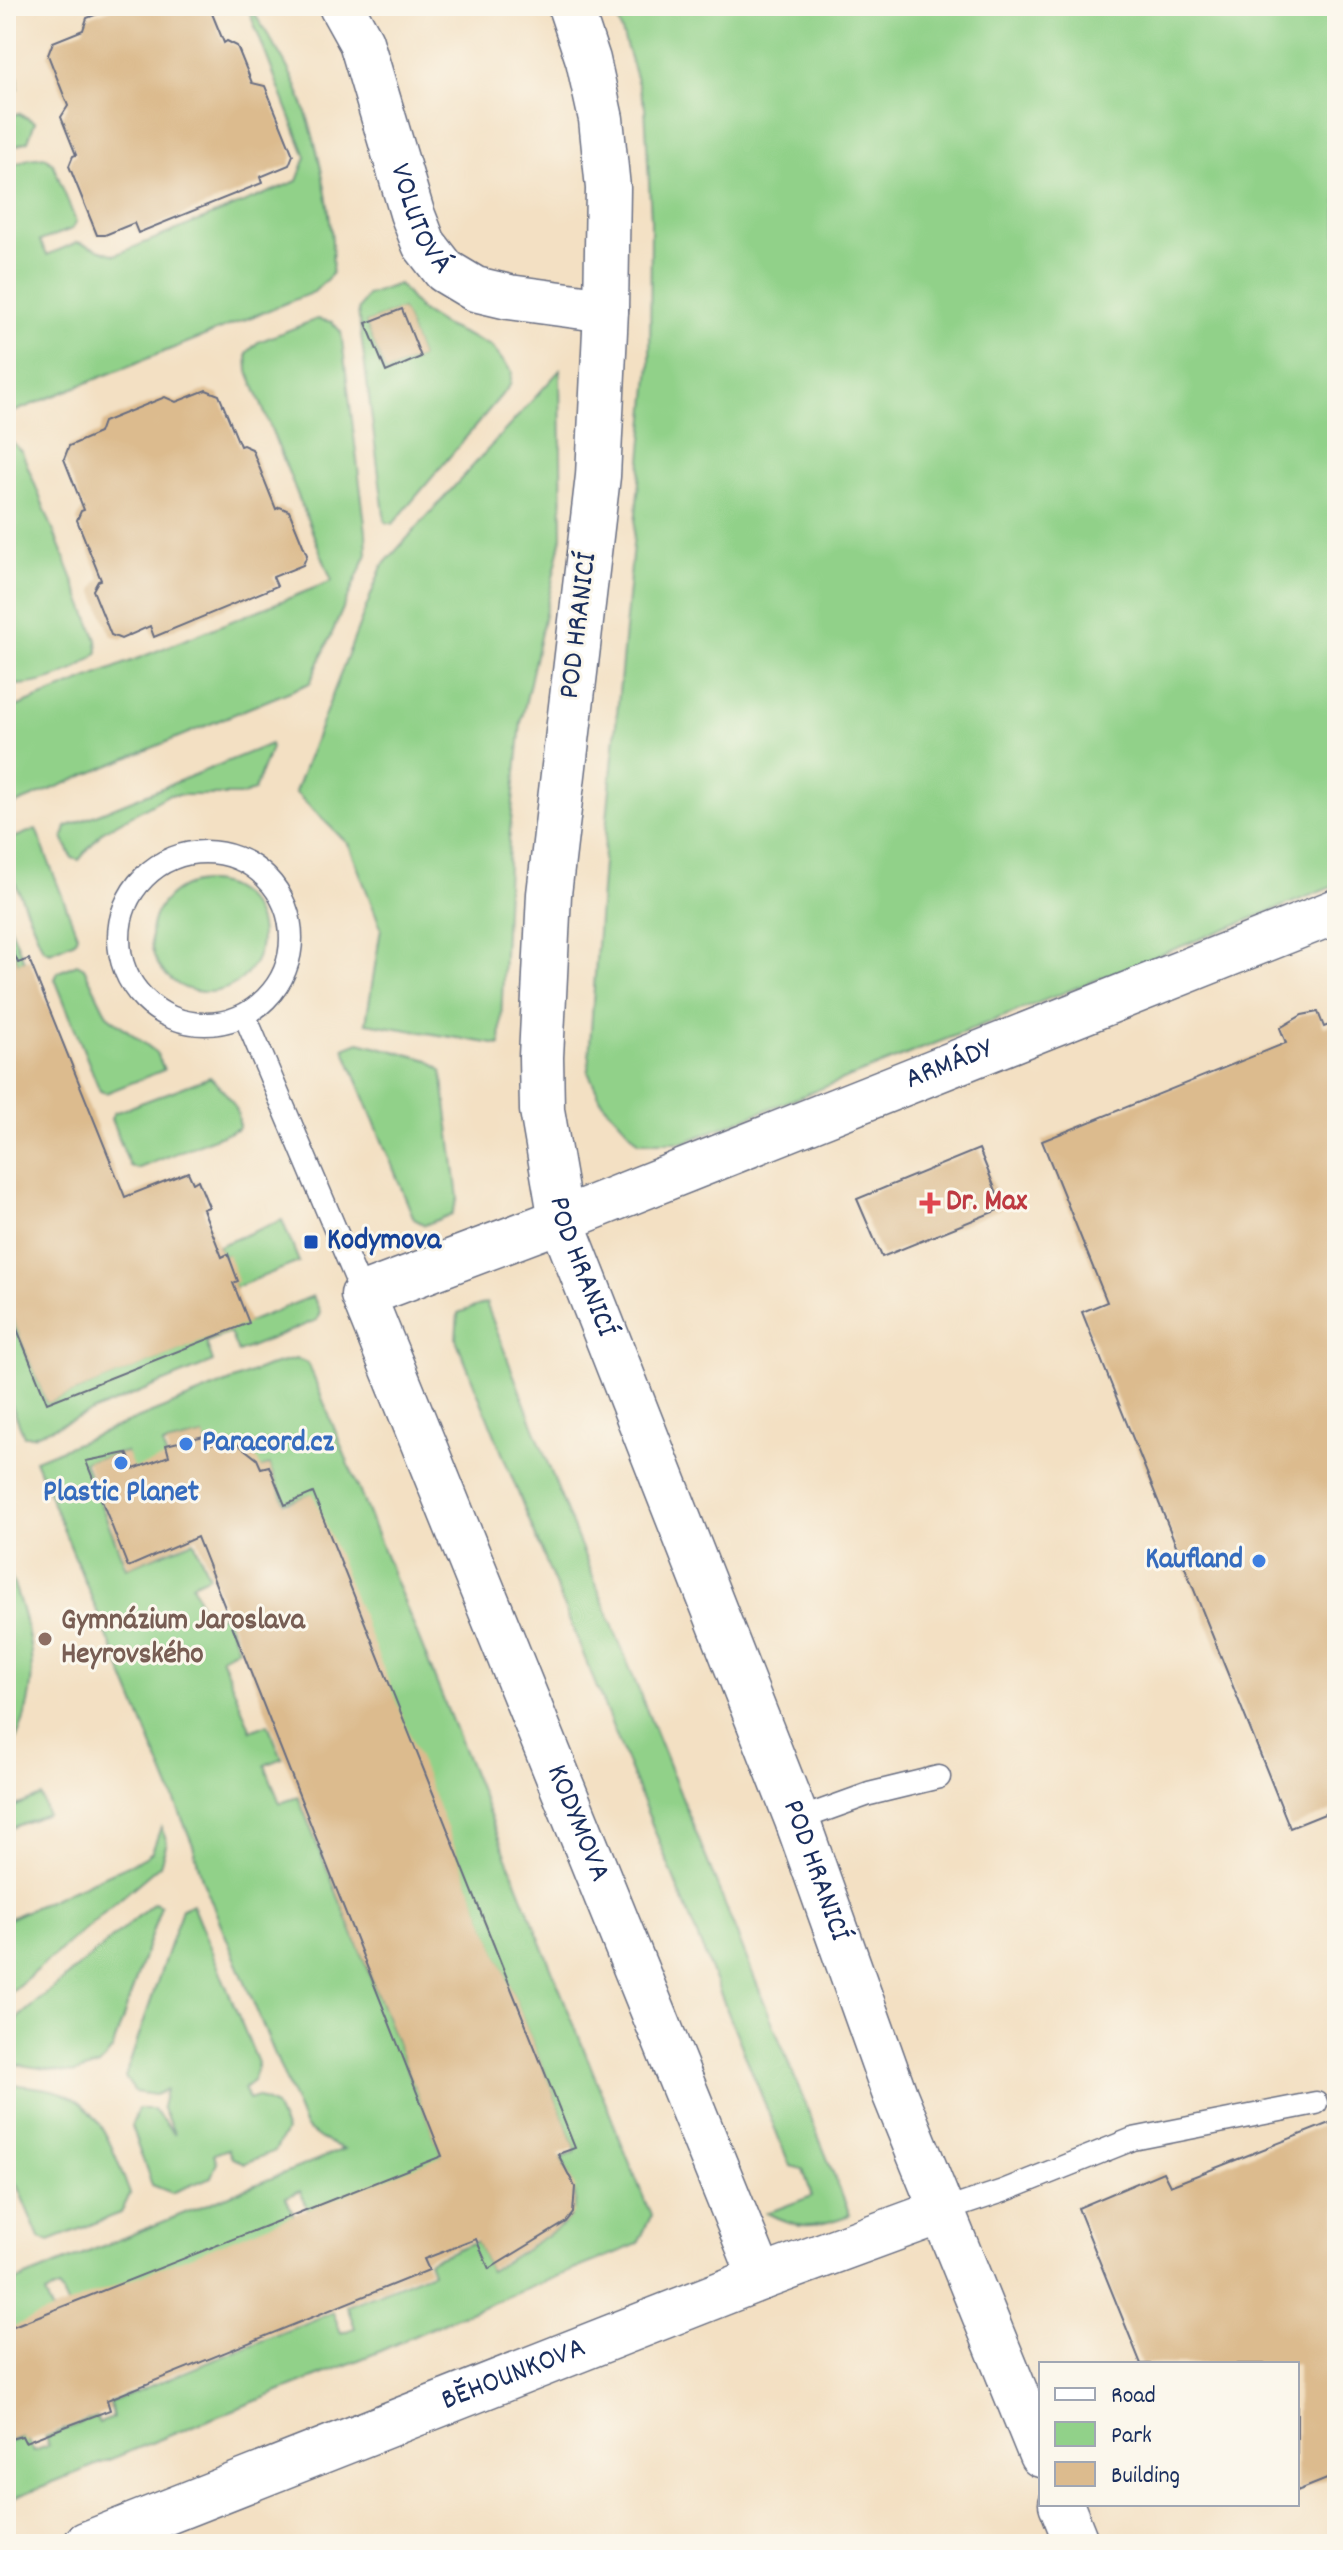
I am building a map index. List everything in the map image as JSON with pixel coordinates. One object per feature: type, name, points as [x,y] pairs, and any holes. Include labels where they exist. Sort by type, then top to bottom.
[{"type":"street","name":"VOLUTOVÁ","points":[[341,6],[361,42],[424,244],[445,271],[475,289],[509,297],[606,310]]},
{"type":"street","name":"POD HRANICÍ","points":[[570,6],[588,60],[601,119],[608,188],[598,476],[548,909],[541,1057],[542,1110],[561,1220],[797,1820],[895,2095],[1039,2450]]},
{"type":"street","name":"ARMÁDY","points":[[363,1295],[561,1220],[1337,911]]},
{"type":"street","name":"KODYMOVA","points":[[363,1295],[761,2278]]},
{"type":"street","name":"BĚHOUNKOVA","points":[[86,2544],[761,2278],[943,2211]]},
{"type":"street","points":[[1062,2506],[1077,2544]]},
{"type":"lane","points":[[195,852],[225,853],[253,866],[275,886],[289,913],[293,943],[286,973],[269,998],[245,1016],[219,1024],[191,1024],[166,1016],[144,1000],[128,977],[120,952],[120,924],[128,898],[144,877],[166,861],[195,852]]},
{"type":"lane","name":"KODYMOVA","points":[[245,1016],[363,1295]]},
{"type":"lane","points":[[797,1820],[869,1794],[939,1777]]},
{"type":"lane","points":[[943,2211],[1003,2191],[1133,2139],[1316,2103]]},
{"type":"green space","points":[[247,6],[250,6],[287,66],[308,119],[327,201],[332,274],[314,292],[6,415],[6,168],[28,159],[46,157],[53,164],[76,222],[72,229],[40,241],[47,255],[78,242],[115,255],[297,181],[306,157]]},
{"type":"green space","points":[[614,6],[1337,6],[1337,885],[685,1142],[639,1142],[602,1102],[588,1072],[603,862],[650,365],[651,220],[645,107]]},
{"type":"green space","points":[[6,49],[18,79],[18,89],[6,97]]},
{"type":"green space","points":[[18,113],[35,122],[28,141],[6,150],[6,119]]},
{"type":"green space","points":[[399,284],[420,310],[444,325],[491,346],[512,372],[510,385],[393,524],[385,522],[358,311],[367,295]],"holes":[[[402,309],[421,357],[386,372],[366,323]]]},
{"type":"green space","points":[[317,319],[332,322],[341,332],[367,554],[310,683],[6,808],[6,711],[332,581],[248,371],[247,353],[258,342]]},
{"type":"green space","points":[[560,370],[562,537],[521,723],[509,841],[500,1045],[366,1023],[381,928],[349,845],[295,792],[382,566]]},
{"type":"green space","points":[[6,440],[22,452],[97,640],[98,652],[60,676],[17,685],[6,674]]},
{"type":"green space","points":[[270,744],[254,790],[244,795],[168,795],[102,832],[79,860],[72,858],[63,838],[66,827]]},
{"type":"green space","points":[[36,829],[77,934],[75,941],[50,952],[43,949],[6,861],[6,841]]},
{"type":"green space","points":[[206,882],[227,886],[245,898],[257,916],[261,937],[257,958],[245,976],[227,988],[206,992],[185,988],[167,976],[155,958],[151,937],[155,916],[167,898],[185,886]]},
{"type":"green space","points":[[6,916],[24,961],[18,963],[6,934]]},
{"type":"green space","points":[[77,964],[84,968],[107,1015],[157,1053],[164,1070],[106,1093],[100,1091],[55,979],[58,972]]},
{"type":"green space","points":[[359,1042],[429,1060],[442,1071],[458,1198],[452,1214],[425,1225],[414,1219],[344,1048]]},
{"type":"green space","points":[[210,1077],[234,1106],[239,1128],[137,1169],[130,1166],[111,1119],[114,1113]]},
{"type":"green space","points":[[282,1220],[299,1262],[234,1288],[227,1255],[222,1257],[218,1246]]},
{"type":"green space","points":[[313,1296],[320,1312],[317,1320],[238,1352],[230,1333],[206,1342],[213,1362],[33,1436],[24,1436],[6,1391],[6,1302],[47,1403]]},
{"type":"green space","points":[[486,1303],[562,1500],[850,2215],[827,2222],[799,2225],[767,2213],[812,2196],[803,2169],[790,2166],[456,1339],[458,1313]]},
{"type":"green space","points":[[296,1359],[308,1363],[651,2216],[638,2244],[6,2501],[6,2443],[25,2436],[34,2451],[48,2446],[45,2437],[96,2417],[99,2423],[113,2418],[110,2402],[333,2312],[341,2333],[355,2328],[347,2306],[432,2272],[428,2261],[477,2241],[490,2271],[563,2225],[574,2208],[573,2185],[561,2158],[575,2152],[575,2148],[311,1495],[285,1503],[269,1465],[261,1468],[207,1445],[203,1436],[162,1445],[168,1460],[134,1474],[126,1452],[84,1462],[126,1568],[194,1541],[209,1576],[192,1584],[207,1621],[225,1615],[238,1648],[221,1657],[251,1731],[268,1724],[282,1758],[265,1765],[280,1803],[298,1797],[443,2157],[309,2211],[300,2191],[286,2197],[294,2216],[68,2307],[59,2288],[45,2294],[53,2313],[6,2332],[6,2285],[344,2149],[321,2139],[305,2127],[202,1879],[193,1845],[35,1460],[268,1366]]},
{"type":"green space","points":[[6,1564],[23,1614],[32,1662],[27,1709],[6,1759]]},
{"type":"green space","points":[[41,1796],[47,1814],[6,1830],[6,1810]]},
{"type":"green space","points":[[161,1827],[167,1842],[160,1865],[6,1996],[6,1920],[144,1858],[152,1852]]},
{"type":"green space","points":[[154,1903],[161,1906],[112,2050],[99,2066],[74,2073],[6,2063],[6,2028]]},
{"type":"green space","points":[[192,1904],[258,2063],[253,2081],[244,2088],[248,2100],[257,2097],[275,2106],[286,2131],[275,2151],[245,2163],[232,2158],[228,2149],[214,2154],[217,2162],[211,2177],[172,2193],[152,2185],[131,2126],[138,2109],[153,2109],[175,2135],[162,2107],[166,2090],[155,2095],[135,2092],[125,2077],[182,1909]]},
{"type":"green space","points":[[6,2083],[56,2091],[72,2097],[96,2119],[112,2147],[130,2194],[121,2213],[49,2241],[39,2238],[17,2185],[6,2171]]},
{"type":"building","points":[[118,6],[209,6],[224,43],[227,41],[237,46],[252,83],[265,86],[293,155],[289,165],[260,177],[262,183],[138,233],[134,223],[105,235],[97,235],[69,166],[76,155],[61,117],[68,106],[48,55],[53,42],[83,30],[87,18]]},
{"type":"building","points":[[402,309],[421,357],[386,372],[366,323]]},
{"type":"building","points":[[206,390],[219,395],[240,446],[252,449],[276,509],[280,507],[289,511],[307,555],[303,565],[273,577],[277,586],[154,637],[150,626],[121,639],[111,635],[93,590],[101,580],[77,520],[84,510],[64,459],[69,446],[99,433],[103,422],[165,397],[176,402]]},
{"type":"building","points":[[6,934],[18,963],[29,959],[125,1197],[188,1172],[193,1183],[198,1180],[209,1207],[203,1209],[222,1257],[228,1254],[238,1281],[233,1283],[249,1323],[47,1403],[6,1302]]},
{"type":"building","name":"Kaufland","points":[[1318,1012],[1324,1027],[1337,1022],[1337,1809],[1290,1828],[1082,1312],[1107,1302],[1042,1141],[1286,1043],[1280,1028],[1302,1015]]},
{"type":"building","name":"Dr. Max","points":[[979,1149],[1003,1208],[882,1257],[857,1199]]},
{"type":"building","points":[[204,1436],[207,1445],[218,1442],[239,1445],[257,1459],[261,1468],[269,1466],[285,1505],[313,1493],[575,2148],[558,2154],[575,2187],[573,2213],[566,2222],[489,2269],[476,2239],[424,2259],[429,2270],[107,2400],[110,2410],[25,2442],[22,2436],[6,2440],[6,2329],[442,2156],[197,1537],[128,1567],[86,1461],[127,1453],[134,1469],[169,1456],[166,1445]]},
{"type":"building","points":[[1337,2120],[1337,2475],[1299,2490],[1299,2362],[1140,2362],[1078,2208],[1163,2172],[1170,2186]]},
{"type":"place","name":"Dr. Max","points":[[930,1203]]},
{"type":"place","name":"Kodymova","points":[[311,1242]]},
{"type":"place","name":"Paracord.cz","points":[[186,1444]]},
{"type":"place","name":"Plastic Planet","points":[[121,1463]]},
{"type":"place","name":"Kaufland","points":[[1259,1561]]},
{"type":"place","name":"Gymnázium Jaroslava Heyrovského","points":[[45,1639]]}]
